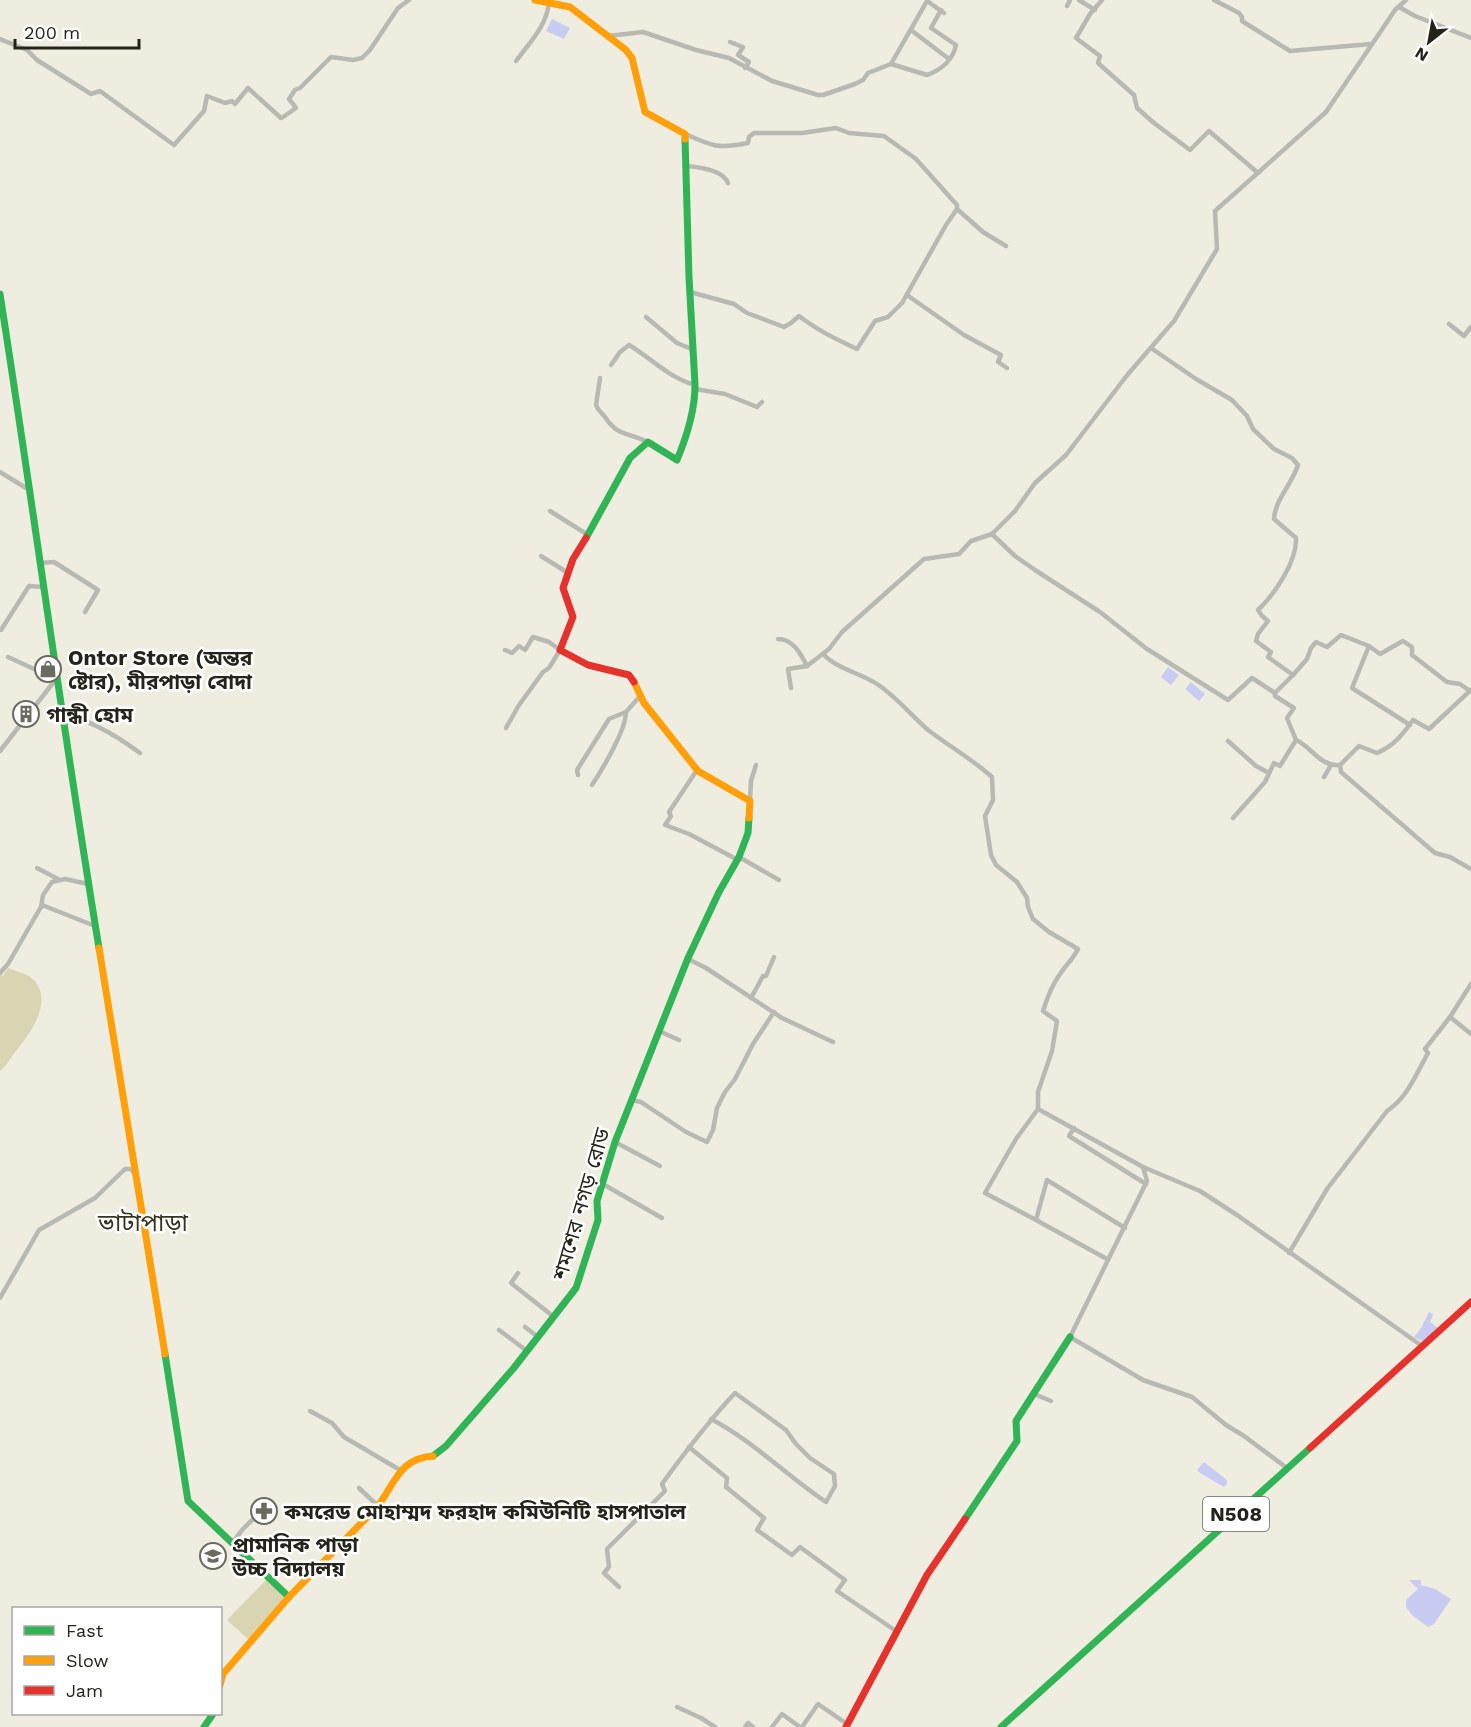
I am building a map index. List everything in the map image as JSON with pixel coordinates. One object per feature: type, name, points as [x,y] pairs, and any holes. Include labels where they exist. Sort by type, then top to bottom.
[{"type":"main road","points":[[536,0],[570,7],[608,36],[632,58],[645,112],[685,134],[694,350],[695,403],[688,433],[677,460],[648,442],[630,458],[573,559],[562,588],[573,617],[560,650],[588,665],[629,675],[644,703],[697,770],[702,775],[751,801]]},
{"type":"main road","points":[[0,294],[31,491],[49,648],[53,661],[137,1176],[188,1501],[289,1597]]},
{"type":"main road","name":"শমশের নগড় রোড","points":[[400,1470],[419,1457],[434,1456],[446,1446],[527,1351],[576,1288],[598,1220],[597,1201],[615,1142],[688,958],[719,892],[738,859],[748,832],[751,801]]},
{"type":"main road","name":"N508","points":[[1001,1727],[1469,1306]]},
{"type":"main road","points":[[846,1726],[927,1575],[1017,1441],[1016,1421],[1070,1337]]},
{"type":"main road","points":[[222,1678],[289,1597],[378,1506],[390,1490],[400,1470]]},
{"type":"street","points":[[0,39],[27,50],[37,60],[91,94],[100,91],[174,145],[204,111],[207,96],[225,103],[232,101],[236,104],[248,88],[281,118],[283,117],[296,108],[289,99],[296,90],[331,57],[353,60],[362,58],[370,50],[398,8],[409,0]]},
{"type":"street","points":[[608,36],[643,32],[696,50],[729,58],[772,81],[823,95],[855,84],[863,80],[868,73],[891,64],[927,0],[942,11],[931,28],[956,45],[955,51],[943,67],[927,75],[891,64]]},
{"type":"street","points":[[1079,0],[1095,10]]},
{"type":"street","points":[[1102,0],[1090,14],[1076,38],[1100,56],[1098,63],[1134,95],[1137,108],[1190,150],[1209,130],[1258,173]]},
{"type":"street","points":[[1214,0],[1239,13],[1242,21],[1290,51],[1371,44]]},
{"type":"street","points":[[791,688],[788,669],[807,666],[823,654],[842,632],[924,559],[959,554],[970,541],[992,534],[1015,511],[1035,483],[1066,456],[1128,374],[1174,321],[1217,249],[1215,211],[1326,112],[1371,44],[1406,0]]},
{"type":"street","points":[[516,61],[540,31],[547,16],[549,3]]},
{"type":"street","points":[[1399,7],[1415,16],[1471,38]]},
{"type":"street","points":[[911,30],[949,59]]},
{"type":"street","points":[[730,42],[743,47],[738,55],[749,62],[745,68]]},
{"type":"street","points":[[685,134],[706,145],[716,147],[748,143],[749,137],[754,133],[802,134],[836,128],[849,133],[884,136],[916,159],[957,205],[957,209],[983,232],[1006,246]]},
{"type":"street","points":[[686,166],[723,175],[728,183]]},
{"type":"street","points":[[690,292],[735,304],[747,313],[784,327],[799,316],[831,337],[857,349],[875,321],[888,317],[902,303],[957,209]]},
{"type":"street","points":[[906,295],[964,335],[1001,355],[998,362],[1007,368]]},
{"type":"street","points":[[646,317],[677,343],[694,350]]},
{"type":"street","points":[[1449,324],[1464,336],[1471,327]]},
{"type":"street","points":[[611,366],[620,352],[629,345],[647,356],[664,371],[695,387],[725,394],[757,407],[762,402]]},
{"type":"street","points":[[1151,348],[1232,400],[1247,416],[1253,429],[1274,449],[1292,458],[1298,465],[1295,475],[1274,511],[1274,519],[1296,537],[1292,561],[1268,601],[1258,610],[1268,621],[1258,634],[1256,641],[1271,652],[1268,657],[1293,675]]},
{"type":"street","points":[[600,378],[596,405],[609,425],[620,433],[648,442]]},
{"type":"street","points":[[0,472],[31,491]]},
{"type":"street","points":[[550,511],[588,535]]},
{"type":"street","points":[[992,534],[1015,556],[1100,612],[1147,649],[1228,700],[1252,678],[1275,693],[1275,696],[1294,708],[1287,718],[1296,740],[1325,763],[1331,765],[1340,765],[1359,746],[1377,753],[1388,748],[1413,720],[1429,729],[1471,691],[1460,684],[1447,682],[1412,655],[1412,647],[1403,641],[1380,654],[1369,646],[1341,635],[1327,647],[1316,642],[1307,659],[1275,693]]},
{"type":"street","points":[[541,556],[568,573]]},
{"type":"street","points":[[39,563],[54,562],[98,590],[85,612]]},
{"type":"street","points":[[1,630],[29,586],[43,587]]},
{"type":"street","points":[[505,650],[512,653],[519,646],[525,650],[533,637],[549,642],[560,650],[549,668],[519,705],[506,728]]},
{"type":"street","points":[[778,639],[784,639],[801,652],[807,666]]},
{"type":"street","points":[[1369,646],[1352,688],[1410,725]]},
{"type":"street","points":[[823,654],[837,665],[859,673],[880,686],[946,744],[969,757],[992,777],[993,800],[985,816],[991,855],[996,865],[1017,882],[1027,898],[1033,919],[1049,932],[1078,949],[1061,972],[1047,998],[1043,1011],[1057,1021],[1052,1051],[1038,1092],[1038,1109],[1016,1139],[985,1193],[1107,1259]]},
{"type":"street","points":[[0,750],[56,680],[8,657]]},
{"type":"street","points":[[42,659],[53,661]]},
{"type":"street","points":[[578,775],[577,770],[609,719],[626,712],[641,695]]},
{"type":"street","points":[[592,785],[624,725],[626,712]]},
{"type":"street","points":[[61,714],[79,718],[104,730],[140,753]]},
{"type":"street","points":[[1233,818],[1265,782],[1274,763],[1280,766],[1296,740]]},
{"type":"street","points":[[1228,741],[1256,766],[1269,773]]},
{"type":"street","points":[[751,801],[751,781],[756,765]]},
{"type":"street","points":[[1324,777],[1331,765]]},
{"type":"street","points":[[1340,765],[1341,772],[1435,853],[1450,856],[1471,869]]},
{"type":"street","points":[[697,770],[669,812],[671,816],[665,825],[689,834],[779,880]]},
{"type":"street","points":[[37,868],[58,879],[76,880],[88,884]]},
{"type":"street","points":[[0,973],[5,969],[41,908],[42,898],[49,886],[58,879]]},
{"type":"street","points":[[41,908],[42,905],[95,926]]},
{"type":"street","points":[[751,998],[763,976],[766,975],[774,957]]},
{"type":"street","points":[[688,958],[791,1023],[833,1042]]},
{"type":"street","points":[[1289,1253],[1327,1189],[1387,1111],[1406,1094],[1428,1053],[1425,1049],[1450,1017],[1471,984]]},
{"type":"street","points":[[632,1100],[641,1102],[686,1132],[706,1142],[713,1130],[717,1108],[725,1092],[774,1012]]},
{"type":"street","points":[[1450,1017],[1471,1034]]},
{"type":"street","points":[[659,1031],[679,1040]]},
{"type":"street","points":[[1038,1109],[1143,1167],[1200,1191],[1422,1346]]},
{"type":"street","points":[[1074,1128],[1069,1136],[1146,1184]]},
{"type":"street","points":[[615,1142],[660,1166]]},
{"type":"street","points":[[1143,1167],[1146,1184],[1070,1337],[1143,1380],[1192,1397],[1226,1425],[1287,1468]]},
{"type":"street","points":[[0,1298],[39,1230],[95,1198],[124,1168],[131,1170],[137,1176]]},
{"type":"street","points":[[1036,1220],[1047,1180],[1125,1228]]},
{"type":"street","points":[[601,1183],[662,1218]]},
{"type":"street","points":[[518,1273],[511,1283],[554,1317]]},
{"type":"street","points":[[525,1327],[538,1337]]},
{"type":"street","points":[[500,1330],[527,1351]]},
{"type":"street","points":[[619,1587],[604,1573],[609,1567],[607,1549],[665,1491],[662,1484],[711,1419],[735,1393],[786,1430],[810,1458],[834,1474],[835,1486],[826,1502],[800,1485],[732,1430],[711,1419]]},
{"type":"street","points":[[1034,1394],[1051,1401]]},
{"type":"street","points":[[310,1411],[332,1423],[344,1437],[400,1470]]},
{"type":"street","points":[[689,1447],[727,1478],[726,1487],[764,1518],[757,1530],[792,1555],[800,1547],[844,1580],[837,1590],[896,1632]]},
{"type":"street","points":[[359,1488],[378,1506]]},
{"type":"street","points":[[230,1543],[260,1512]]},
{"type":"street","points":[[772,1727],[782,1714],[801,1727],[818,1704],[846,1726]]},
{"type":"street","points":[[677,1707],[715,1727]]},
{"type":"street","points":[[745,1727],[748,1723],[753,1727]]},
{"type":"shaded area","points":[[8,968],[24,974],[37,984],[41,993],[41,1003],[30,1032],[0,1071],[0,975],[3,976]]},
{"type":"shaded area","points":[[267,1579],[286,1597],[249,1640],[227,1620]]},
{"type":"water","points":[[552,19],[570,28],[564,39],[546,31]]},
{"type":"water","points":[[1168,667],[1179,675],[1171,685],[1161,677]]},
{"type":"water","points":[[1191,682],[1205,694],[1199,701],[1185,689]]},
{"type":"water","points":[[1429,1312],[1433,1314],[1430,1322],[1438,1328],[1424,1342],[1414,1337]]},
{"type":"water","points":[[1204,1462],[1227,1480],[1224,1487],[1197,1470]]},
{"type":"water","points":[[1409,1580],[1421,1580],[1421,1585],[1435,1589],[1451,1599],[1434,1624],[1428,1627],[1412,1615],[1406,1607],[1406,1600],[1418,1589]]},
{"type":"traffic: fast","points":[[586,538],[630,458],[648,442],[677,460],[690,423],[695,385],[685,139]]},
{"type":"traffic: fast","points":[[0,294],[99,948]]},
{"type":"traffic: fast","points":[[433,1456],[446,1446],[513,1369],[576,1288],[598,1220],[597,1201],[615,1142],[688,958],[719,892],[739,857],[748,833],[749,818]]},
{"type":"traffic: fast","points":[[965,1519],[1017,1441],[1016,1421],[1070,1337]]},
{"type":"traffic: fast","points":[[165,1354],[188,1501],[289,1597]]},
{"type":"traffic: fast","points":[[1001,1727],[1310,1448]]},
{"type":"traffic: fast","points":[[204,1727],[212,1715]]},
{"type":"traffic: slow","points":[[535,0],[570,7],[626,50],[632,58],[645,112],[685,134],[685,139]]},
{"type":"traffic: slow","points":[[634,682],[644,703],[698,771],[750,801],[749,818]]},
{"type":"traffic: slow","points":[[99,948],[165,1354]]},
{"type":"traffic: slow","points":[[222,1678],[289,1597],[378,1506],[400,1473],[413,1461],[433,1456]]},
{"type":"traffic: jam","points":[[586,538],[573,559],[563,588],[573,617],[560,650],[588,665],[629,675],[634,682]]},
{"type":"traffic: jam","points":[[1310,1448],[1471,1302]]},
{"type":"traffic: jam","points":[[846,1727],[927,1575],[965,1519]]},
{"type":"place","name":"Ontor Store (অন্তর ষ্টোর), মীরপাড়া বোদা","points":[[48,669]]},
{"type":"place","name":"গান্ধী হোম","points":[[26,714]]},
{"type":"place","name":"কমরেড মোহাম্মদ ফরহাদ কমিউনিটি হাসপাতাল","points":[[264,1511]]},
{"type":"place","name":"প্রামানিক পাড়া উচ্চ বিদ্যালয়","points":[[213,1556]]},
{"type":"district","name":"ভাটাপাড়া","points":[[143,1223]]}]
